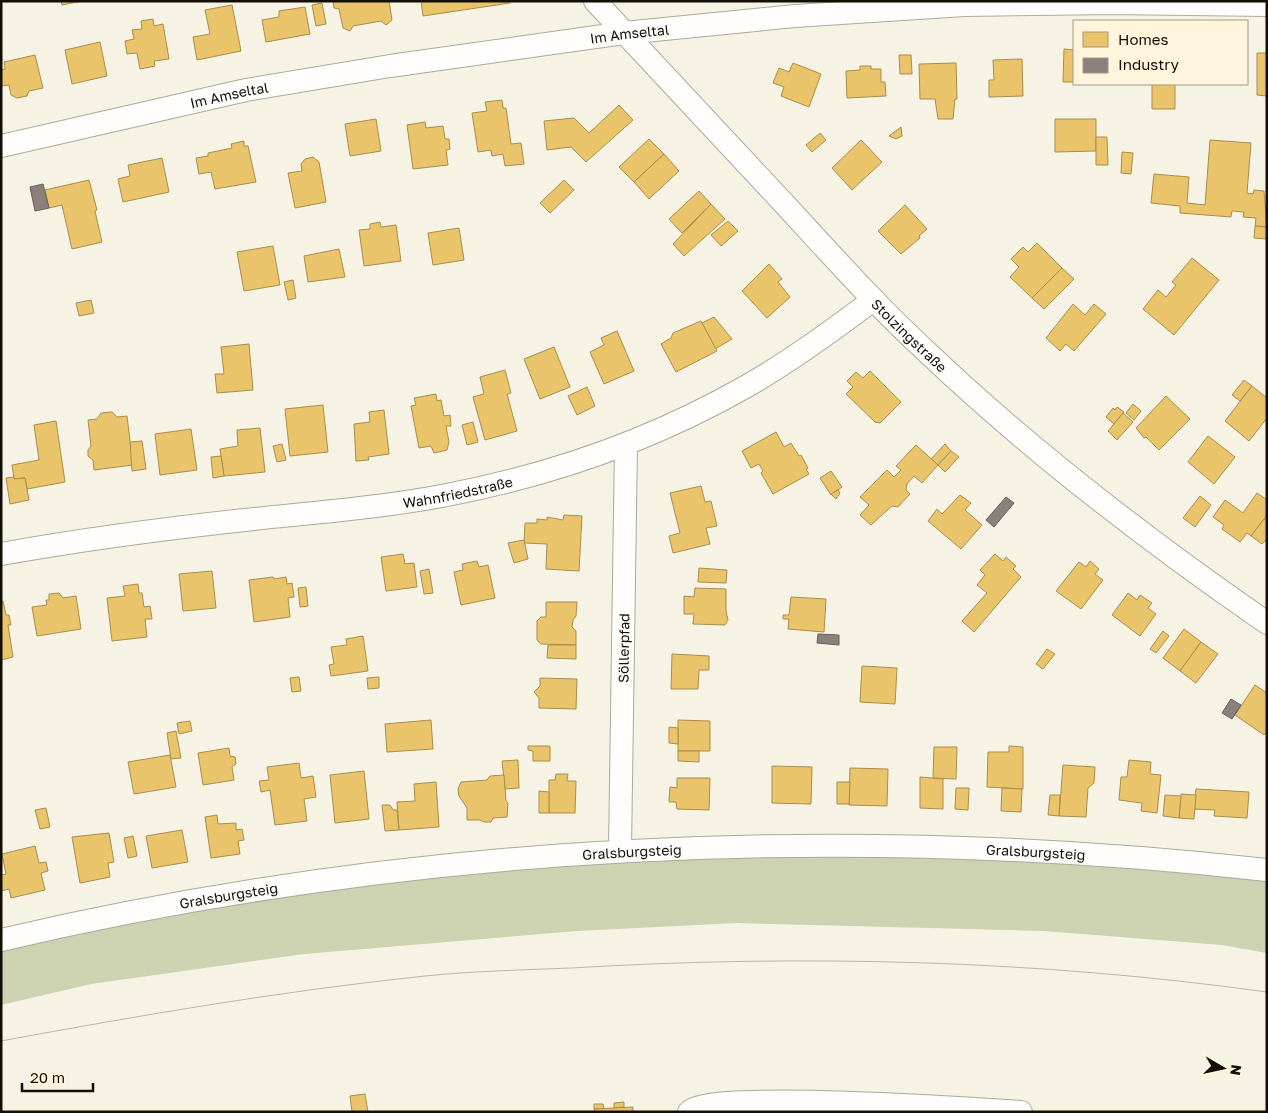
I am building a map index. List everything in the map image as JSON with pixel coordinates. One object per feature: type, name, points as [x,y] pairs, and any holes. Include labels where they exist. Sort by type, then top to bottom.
[{"type":"street","name":"Stolzingstraße","points":[[595,1],[873,300],[972,394],[1089,495],[1178,562],[1267,623]]},
{"type":"street","name":"Im Amseltal","points":[[1,146],[246,90],[390,66],[624,33],[795,16],[964,6],[1112,3],[1267,5]]},
{"type":"street","name":"Wahnfriedstraße","points":[[1,554],[124,534],[388,505],[443,496],[535,474],[626,444],[681,420],[746,386],[808,348],[873,300]]},
{"type":"street","name":"Söllerpfad","points":[[620,850],[626,444]]},
{"type":"street","name":"Gralsburgsteig","points":[[1,940],[93,918],[252,890],[481,860],[620,850],[822,846],[946,848],[1172,859],[1267,870]]},
{"type":"street","points":[[688,1112],[691,1109],[711,1103],[887,1103],[1021,1112]]},
{"type":"green space","points":[[945,855],[1267,878],[1267,953],[1222,945],[1044,931],[737,923],[577,931],[304,954],[91,984],[1,1005],[1,949],[94,928],[352,882],[623,859]]},
{"type":"building: Homes","points":[[61,1],[82,1],[62,5]]},
{"type":"building: Homes","points":[[333,1],[389,1],[392,20],[386,25],[381,21],[353,26],[350,31],[343,28],[339,9],[334,8]]},
{"type":"building: Homes","points":[[421,1],[510,1],[510,3],[423,16]]},
{"type":"building: Homes","points":[[322,3],[326,24],[316,26],[312,5]]},
{"type":"building: Homes","points":[[232,5],[241,51],[197,60],[193,37],[210,34],[205,10]]},
{"type":"building: Homes","points":[[305,7],[310,34],[266,42],[262,20],[279,17],[279,11]]},
{"type":"building: Homes","points":[[153,19],[154,26],[163,24],[169,59],[154,61],[155,66],[140,69],[137,53],[127,54],[125,41],[134,39],[132,30],[142,29],[141,21]]},
{"type":"building: Homes","points":[[100,42],[107,76],[72,84],[65,50]]},
{"type":"building: Homes","points":[[1064,49],[1073,50],[1073,82],[1063,82]]},
{"type":"building: Homes","points":[[1257,53],[1267,53],[1267,96],[1257,95]]},
{"type":"building: Homes","points":[[35,55],[43,88],[29,91],[27,96],[17,98],[11,95],[9,85],[1,86],[1,70],[5,69],[4,62]]},
{"type":"building: Homes","points":[[899,55],[911,55],[912,74],[900,74]]},
{"type":"building: Homes","points":[[1022,59],[1023,96],[989,97],[989,80],[994,80],[993,60]]},
{"type":"building: Homes","points":[[793,63],[821,74],[809,107],[781,96],[784,87],[773,83],[779,68],[789,72]]},
{"type":"building: Homes","points":[[956,63],[957,99],[955,99],[953,119],[938,119],[935,99],[920,99],[919,64]]},
{"type":"building: Homes","points":[[860,66],[871,66],[871,69],[881,69],[881,82],[885,82],[886,96],[847,98],[846,71],[860,70]]},
{"type":"building: Homes","points":[[1152,85],[1175,85],[1175,109],[1152,109]]},
{"type":"building: Homes","points":[[502,100],[503,108],[506,108],[511,144],[521,143],[524,164],[505,166],[503,154],[492,156],[491,150],[478,152],[472,113],[487,111],[485,102]]},
{"type":"building: Homes","points":[[619,105],[633,120],[586,162],[571,147],[547,150],[544,121],[574,118],[589,133]]},
{"type":"building: Homes","points":[[376,119],[381,151],[350,156],[345,124]]},
{"type":"building: Homes","points":[[1055,119],[1096,119],[1096,151],[1055,152]]},
{"type":"building: Homes","points":[[425,122],[426,128],[443,126],[445,139],[449,139],[450,149],[446,150],[448,165],[413,169],[407,125]]},
{"type":"building: Homes","points":[[901,127],[902,136],[896,139],[889,136]]},
{"type":"building: Homes","points":[[820,133],[826,140],[812,152],[806,145]]},
{"type":"building: Homes","points":[[1096,137],[1107,137],[1108,165],[1096,165]]},
{"type":"building: Homes","points":[[649,139],[664,154],[634,182],[619,167]]},
{"type":"building: Homes","points":[[861,140],[882,162],[852,190],[832,168]]},
{"type":"building: Homes","points":[[1210,140],[1251,143],[1247,193],[1253,194],[1254,190],[1264,191],[1267,227],[1255,226],[1256,218],[1243,217],[1244,212],[1232,211],[1231,217],[1180,213],[1180,206],[1151,203],[1154,174],[1189,177],[1187,203],[1205,205]]},
{"type":"building: Homes","points":[[244,141],[244,146],[248,146],[256,182],[215,189],[211,172],[199,174],[196,158],[208,156],[208,153],[232,148],[231,144]]},
{"type":"building: Homes","points":[[1122,152],[1133,153],[1131,174],[1121,173]]},
{"type":"building: Homes","points":[[664,154],[679,171],[649,199],[634,182]]},
{"type":"building: Homes","points":[[313,157],[319,162],[326,202],[295,208],[288,173],[302,171],[301,164],[305,159]]},
{"type":"building: Homes","points":[[162,158],[169,192],[123,202],[118,179],[130,176],[128,165]]},
{"type":"building: Homes","points":[[89,180],[97,210],[95,211],[102,242],[72,249],[62,205],[49,208],[45,190]]},
{"type":"building: Homes","points":[[564,180],[574,190],[550,213],[540,203]]},
{"type":"building: Homes","points":[[699,191],[711,204],[682,233],[669,219]]},
{"type":"building: Homes","points":[[711,204],[725,219],[684,256],[673,244]]},
{"type":"building: Homes","points":[[905,205],[927,229],[919,236],[920,238],[901,254],[878,231]]},
{"type":"building: Homes","points":[[728,221],[738,231],[721,246],[711,235]]},
{"type":"building: Homes","points":[[380,222],[381,227],[396,225],[401,261],[364,266],[359,230],[370,229],[370,224]]},
{"type":"building: Homes","points":[[1255,226],[1267,227],[1267,239],[1254,238]]},
{"type":"building: Homes","points":[[459,228],[464,260],[433,265],[428,233]]},
{"type":"building: Homes","points":[[1037,243],[1062,268],[1032,298],[1010,277],[1019,267],[1011,259],[1023,247],[1028,252]]},
{"type":"building: Homes","points":[[273,246],[280,285],[244,291],[237,252]]},
{"type":"building: Homes","points":[[339,249],[345,277],[308,282],[304,256]]},
{"type":"building: Homes","points":[[1192,258],[1219,280],[1174,335],[1143,309],[1158,290],[1166,297],[1176,285],[1172,282]]},
{"type":"building: Homes","points":[[769,264],[782,279],[778,282],[790,297],[767,318],[742,291]]},
{"type":"building: Homes","points":[[1062,268],[1074,279],[1044,309],[1032,298]]},
{"type":"building: Homes","points":[[293,280],[296,298],[288,300],[284,282]]},
{"type":"building: Homes","points":[[91,300],[94,313],[79,316],[76,303]]},
{"type":"building: Homes","points":[[1073,304],[1085,315],[1094,304],[1106,314],[1074,351],[1066,344],[1060,351],[1046,338]]},
{"type":"building: Homes","points":[[714,317],[732,339],[715,349],[702,323]]},
{"type":"building: Homes","points":[[701,321],[717,351],[676,372],[661,344],[671,338],[673,333]]},
{"type":"building: Homes","points":[[617,331],[634,371],[604,384],[590,352],[604,345],[601,338]]},
{"type":"building: Homes","points":[[249,344],[253,390],[217,393],[215,374],[224,374],[221,347]]},
{"type":"building: Homes","points":[[554,347],[570,387],[540,399],[524,359]]},
{"type":"building: Homes","points":[[505,370],[511,393],[507,394],[517,431],[485,440],[473,397],[484,394],[480,377]]},
{"type":"building: Homes","points":[[870,371],[901,402],[880,423],[875,422],[846,394],[853,387],[847,381],[856,372],[863,378]]},
{"type":"building: Homes","points":[[1244,380],[1252,386],[1240,401],[1232,395]]},
{"type":"building: Homes","points":[[1252,386],[1267,398],[1267,418],[1249,441],[1225,421]]},
{"type":"building: Homes","points":[[587,387],[595,406],[577,415],[568,396]]},
{"type":"building: Homes","points":[[436,394],[437,401],[441,400],[444,416],[450,415],[451,426],[446,426],[449,442],[447,450],[434,453],[431,446],[419,448],[411,406],[416,405],[414,398]]},
{"type":"building: Homes","points":[[1166,396],[1190,419],[1159,450],[1146,437],[1144,438],[1136,428]]},
{"type":"building: Homes","points":[[1133,404],[1141,411],[1134,420],[1126,413]]},
{"type":"building: Homes","points":[[323,405],[328,452],[290,456],[285,409]]},
{"type":"building: Homes","points":[[1117,407],[1124,412],[1114,424],[1106,417],[1113,408],[1115,410]]},
{"type":"building: Homes","points":[[384,410],[389,454],[368,457],[369,460],[356,461],[354,424],[370,422],[369,412]]},
{"type":"building: Homes","points":[[112,412],[117,417],[127,416],[133,465],[94,470],[93,460],[88,456],[88,450],[91,446],[88,420],[97,419],[101,413]]},
{"type":"building: Homes","points":[[1123,413],[1133,422],[1117,440],[1108,431]]},
{"type":"building: Homes","points":[[56,421],[65,482],[27,489],[25,478],[14,479],[12,465],[39,460],[34,425]]},
{"type":"building: Homes","points":[[473,422],[478,442],[467,445],[462,425]]},
{"type":"building: Homes","points":[[260,428],[265,472],[224,476],[220,449],[238,446],[237,430]]},
{"type":"building: Homes","points":[[191,429],[197,470],[160,475],[155,434]]},
{"type":"building: Homes","points":[[776,432],[784,447],[791,443],[799,456],[801,455],[809,474],[773,494],[761,473],[763,471],[759,464],[751,468],[742,451]]},
{"type":"building: Homes","points":[[1208,436],[1235,457],[1214,484],[1188,462]]},
{"type":"building: Homes","points":[[142,441],[146,469],[132,471],[130,442]]},
{"type":"building: Homes","points":[[282,444],[286,460],[277,462],[273,446]]},
{"type":"building: Homes","points":[[945,444],[951,451],[938,465],[931,459]]},
{"type":"building: Homes","points":[[916,445],[938,465],[922,483],[914,476],[907,484],[906,490],[910,494],[898,507],[892,506],[871,525],[860,515],[869,505],[860,497],[887,470],[894,477],[901,470],[896,466]]},
{"type":"building: Homes","points":[[951,451],[959,457],[945,472],[938,465]]},
{"type":"building: Homes","points":[[221,456],[224,476],[213,478],[211,457]]},
{"type":"building: Homes","points":[[831,471],[842,487],[831,495],[820,478]]},
{"type":"building: Homes","points":[[14,477],[14,479],[25,478],[29,500],[10,504],[6,478]]},
{"type":"building: Homes","points":[[701,486],[705,502],[711,501],[717,526],[706,528],[710,544],[673,553],[669,536],[680,533],[670,493]]},
{"type":"building: Homes","points":[[838,490],[840,493],[836,499],[831,494]]},
{"type":"building: Homes","points":[[1257,493],[1267,500],[1267,515],[1251,536],[1247,533],[1240,542],[1222,529],[1224,525],[1213,517],[1225,500],[1243,513]]},
{"type":"building: Homes","points":[[960,495],[971,503],[965,510],[982,525],[961,549],[928,521],[937,509],[942,514]]},
{"type":"building: Homes","points":[[1200,496],[1211,505],[1195,527],[1183,518]]},
{"type":"building: Homes","points":[[564,515],[582,516],[579,571],[546,569],[547,544],[524,543],[525,523],[537,523],[537,519],[547,520],[547,517],[563,520]]},
{"type":"building: Homes","points":[[1264,519],[1267,521],[1267,539],[1262,544],[1251,536]]},
{"type":"building: Homes","points":[[524,540],[528,559],[514,563],[508,543]]},
{"type":"building: Homes","points":[[403,554],[405,564],[414,563],[417,587],[386,591],[381,557]]},
{"type":"building: Homes","points":[[995,554],[1003,561],[1006,557],[1016,566],[1013,569],[1021,577],[974,632],[962,621],[987,593],[977,585],[985,575],[980,570]]},
{"type":"building: Homes","points":[[477,561],[479,567],[488,565],[495,598],[461,605],[454,572],[463,570],[462,564]]},
{"type":"building: Homes","points":[[1090,561],[1099,569],[1095,574],[1103,580],[1081,609],[1056,591],[1079,562],[1086,567]]},
{"type":"building: Homes","points":[[699,568],[727,570],[726,583],[698,582]]},
{"type":"building: Homes","points":[[429,569],[433,593],[424,594],[420,571]]},
{"type":"building: Homes","points":[[212,571],[216,608],[183,611],[179,574]]},
{"type":"building: Homes","points":[[273,577],[274,579],[286,577],[287,584],[292,583],[294,597],[288,598],[290,617],[254,622],[249,580]]},
{"type":"building: Homes","points":[[138,584],[139,593],[142,593],[144,607],[150,606],[152,619],[145,619],[147,637],[112,641],[107,598],[125,596],[123,586]]},
{"type":"building: Homes","points":[[306,587],[308,606],[300,607],[298,588]]},
{"type":"building: Homes","points":[[695,588],[726,589],[728,620],[725,625],[693,624],[694,614],[684,614],[684,596],[694,597]]},
{"type":"building: Homes","points":[[59,593],[63,598],[76,596],[81,629],[37,636],[32,607],[47,605],[46,600],[49,600],[49,594]]},
{"type":"building: Homes","points":[[1128,593],[1137,600],[1140,595],[1152,603],[1148,608],[1156,614],[1140,636],[1112,615]]},
{"type":"building: Homes","points":[[791,597],[826,599],[824,632],[788,629],[789,619],[783,619],[783,615],[789,615]]},
{"type":"building: Homes","points":[[3,601],[6,615],[9,615],[11,625],[8,625],[13,657],[1,660],[1,602]]},
{"type":"building: Homes","points":[[546,602],[577,602],[576,616],[572,627],[576,631],[576,645],[541,644],[537,640],[537,621],[541,617],[546,617]]},
{"type":"building: Homes","points":[[1184,629],[1201,642],[1180,671],[1163,658]]},
{"type":"building: Homes","points":[[1163,631],[1169,636],[1156,653],[1150,649]]},
{"type":"building: Homes","points":[[363,636],[368,671],[331,676],[329,665],[334,664],[331,647],[347,645],[346,639]]},
{"type":"building: Homes","points":[[1201,642],[1218,654],[1196,683],[1180,671]]},
{"type":"building: Homes","points":[[548,645],[576,645],[576,659],[547,658]]},
{"type":"building: Homes","points":[[1047,649],[1055,654],[1043,669],[1036,664]]},
{"type":"building: Homes","points":[[672,654],[709,656],[709,670],[699,670],[698,689],[671,689]]},
{"type":"building: Homes","points":[[862,666],[897,668],[895,704],[860,702]]},
{"type":"building: Homes","points":[[299,677],[301,691],[292,692],[290,678]]},
{"type":"building: Homes","points":[[379,677],[379,688],[368,689],[367,678]]},
{"type":"building: Homes","points":[[540,678],[577,679],[576,709],[539,708],[539,698],[534,692],[540,686]]},
{"type":"building: Homes","points":[[1255,685],[1267,693],[1267,731],[1264,735],[1235,715]]},
{"type":"building: Homes","points":[[431,720],[433,749],[387,752],[385,724]]},
{"type":"building: Homes","points":[[678,720],[710,721],[710,751],[678,751]]},
{"type":"building: Homes","points":[[190,721],[192,731],[179,734],[177,723]]},
{"type":"building: Homes","points":[[669,727],[678,728],[678,744],[669,743]]},
{"type":"building: Homes","points":[[176,731],[181,758],[171,759],[167,733]]},
{"type":"building: Homes","points":[[528,746],[550,746],[550,761],[533,761],[533,751],[528,750]]},
{"type":"building: Homes","points":[[1009,746],[1023,747],[1023,789],[987,787],[988,752],[1009,752]]},
{"type":"building: Homes","points":[[934,747],[957,747],[956,779],[933,778]]},
{"type":"building: Homes","points":[[229,748],[230,756],[235,757],[236,764],[232,767],[234,780],[203,785],[198,753]]},
{"type":"building: Homes","points":[[678,751],[699,751],[699,762],[678,761]]},
{"type":"building: Homes","points":[[170,755],[176,787],[134,794],[128,762]]},
{"type":"building: Homes","points":[[518,760],[519,788],[505,789],[502,761]]},
{"type":"building: Homes","points":[[1129,760],[1151,762],[1150,774],[1161,775],[1157,813],[1141,811],[1142,803],[1119,800],[1121,777],[1127,777]]},
{"type":"building: Homes","points":[[299,763],[301,778],[313,776],[316,797],[304,799],[307,821],[275,825],[270,790],[261,792],[259,781],[269,780],[267,767]]},
{"type":"building: Homes","points":[[1063,765],[1095,767],[1094,783],[1088,788],[1086,817],[1059,816]]},
{"type":"building: Homes","points":[[772,766],[812,767],[811,804],[772,803]]},
{"type":"building: Homes","points":[[850,768],[888,769],[887,806],[849,805]]},
{"type":"building: Homes","points":[[364,771],[369,819],[335,823],[330,775]]},
{"type":"building: Homes","points":[[556,774],[568,774],[567,781],[576,781],[575,813],[549,813],[549,780],[555,780]]},
{"type":"building: Homes","points":[[504,775],[506,801],[508,803],[507,817],[493,818],[491,822],[467,820],[467,808],[459,796],[458,789],[461,782],[487,780],[490,776]]},
{"type":"building: Homes","points":[[920,777],[943,779],[943,809],[920,808]]},
{"type":"building: Homes","points":[[677,778],[710,778],[709,810],[677,809],[676,802],[669,802],[670,787],[677,788]]},
{"type":"building: Homes","points":[[436,782],[439,827],[399,830],[397,802],[415,801],[414,784]]},
{"type":"building: Homes","points":[[837,782],[850,782],[849,804],[837,804]]},
{"type":"building: Homes","points":[[956,788],[969,788],[968,810],[955,809]]},
{"type":"building: Homes","points":[[1002,788],[1022,789],[1021,812],[1001,811]]},
{"type":"building: Homes","points":[[1196,789],[1249,792],[1247,818],[1214,816],[1215,810],[1194,809]]},
{"type":"building: Homes","points":[[539,791],[549,792],[549,813],[539,813]]},
{"type":"building: Homes","points":[[1181,794],[1196,795],[1194,819],[1179,818]]},
{"type":"building: Homes","points":[[1050,795],[1060,795],[1059,816],[1048,815]]},
{"type":"building: Homes","points":[[1165,795],[1181,796],[1179,818],[1163,816]]},
{"type":"building: Homes","points":[[382,805],[390,805],[393,810],[397,810],[399,830],[385,831]]},
{"type":"building: Homes","points":[[46,808],[50,827],[40,829],[35,810]]},
{"type":"building: Homes","points":[[217,815],[218,824],[236,823],[236,830],[242,829],[244,840],[238,841],[240,854],[211,858],[205,817]]},
{"type":"building: Homes","points":[[182,830],[188,862],[152,868],[146,836]]},
{"type":"building: Homes","points":[[109,833],[114,862],[108,863],[110,877],[80,883],[72,837]]},
{"type":"building: Homes","points":[[133,836],[137,856],[128,858],[124,838]]},
{"type":"building: Homes","points":[[35,846],[39,863],[46,862],[48,871],[41,873],[45,890],[11,898],[9,889],[1,891],[1,875],[6,874],[2,854]]},
{"type":"building: Homes","points":[[365,1094],[368,1112],[352,1112],[350,1096]]},
{"type":"building: Homes","points":[[624,1102],[624,1107],[614,1108],[614,1103]]},
{"type":"building: Homes","points":[[594,1104],[603,1104],[604,1109],[594,1109]]},
{"type":"building: Homes","points":[[633,1107],[633,1112],[595,1112],[594,1109]]},
{"type":"building: Industry","points":[[43,184],[49,208],[35,211],[30,187]]},
{"type":"building: Industry","points":[[1006,497],[1014,503],[994,527],[986,520]]},
{"type":"building: Industry","points":[[818,634],[839,635],[839,645],[817,643]]},
{"type":"building: Industry","points":[[1231,699],[1241,705],[1232,719],[1222,713]]},
{"type":"tram line","points":[[1,1041],[212,1004],[372,982],[461,973],[658,964],[746,961],[920,963],[1094,973],[1267,992]]}]
